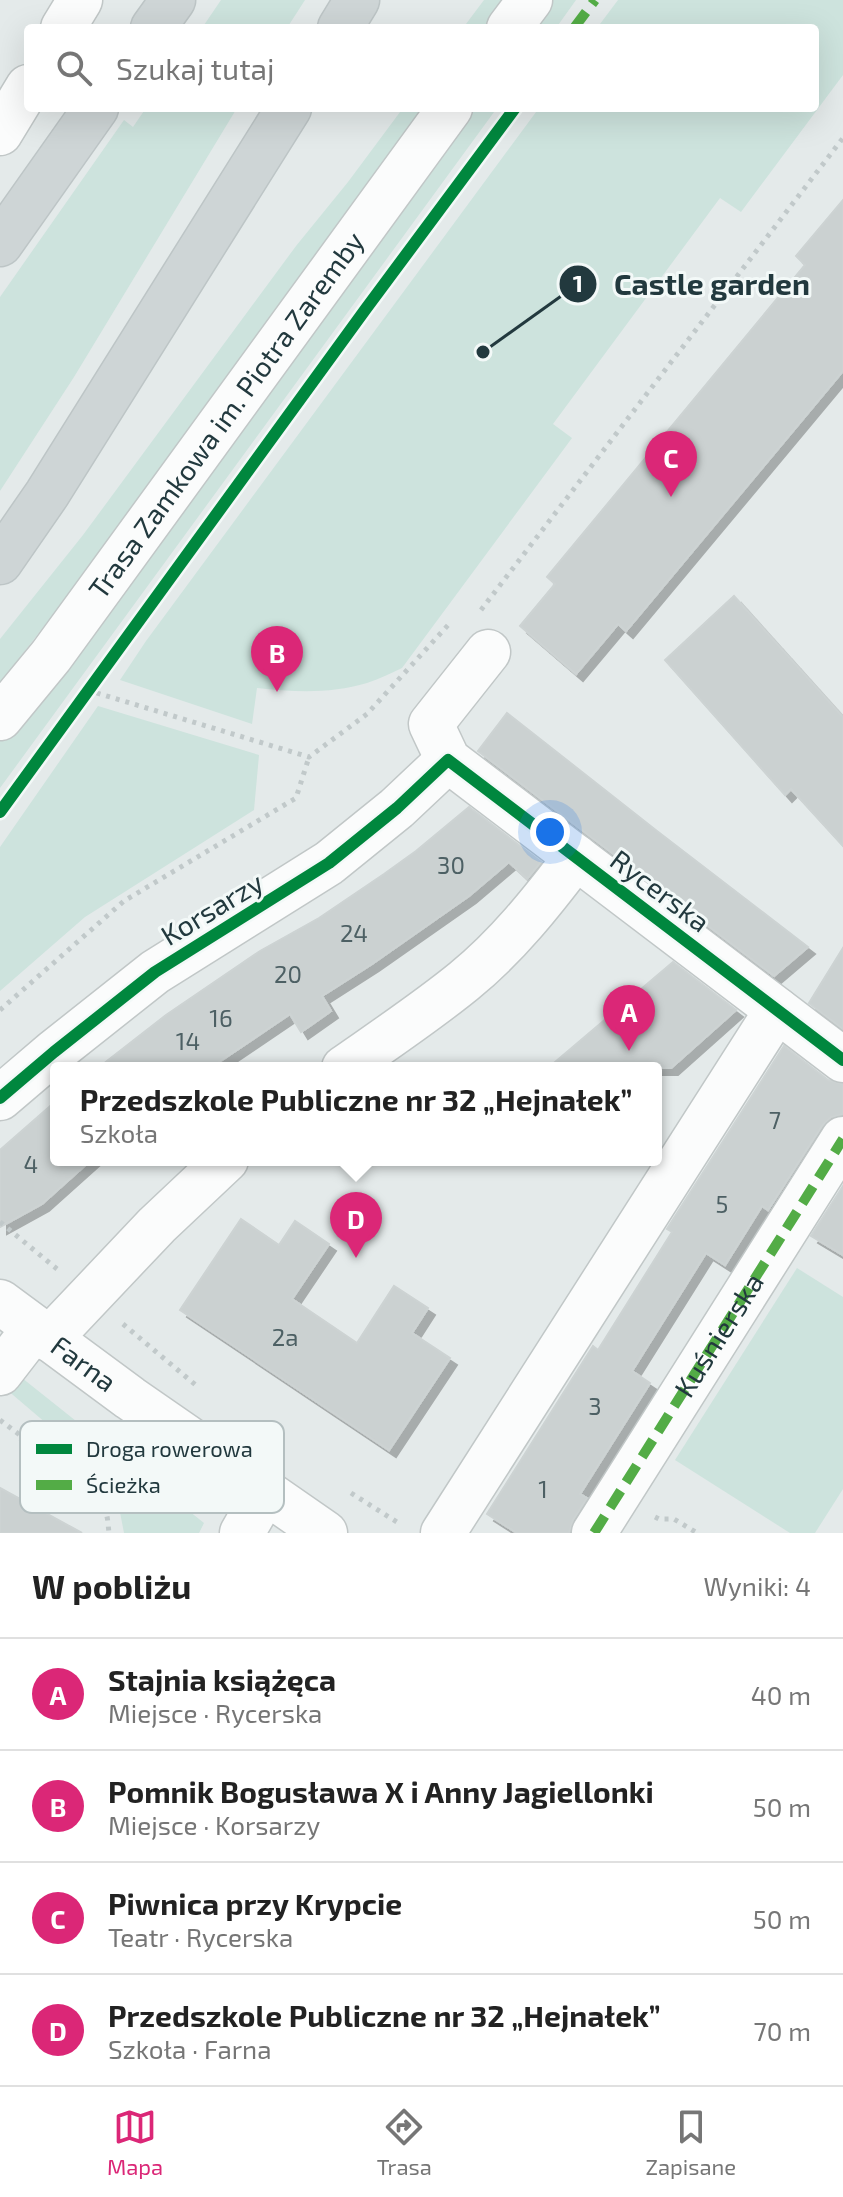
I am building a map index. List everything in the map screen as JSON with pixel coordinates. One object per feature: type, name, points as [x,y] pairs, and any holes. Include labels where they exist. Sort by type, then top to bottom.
[{"type":"main road","points":[[156,24],[173,0]]},
{"type":"main road","points":[[342,24],[357,0]]},
{"type":"main road","points":[[0,244],[93,112]]},
{"type":"main road","points":[[0,562],[47,494],[286,112]]},
{"type":"street","points":[[65,24],[80,0]]},
{"type":"street","points":[[512,24],[530,0]]},
{"type":"street","points":[[0,133],[24,94]]},
{"type":"street","name":"Trasa Zamkowa im. Piotra Zaremby","points":[[0,718],[51,656],[447,112]]},
{"type":"street","points":[[448,760],[431,724],[488,652]]},
{"type":"street","name":"Rycerska","points":[[448,760],[843,1060]]},
{"type":"street","name":"Korsarzy","points":[[0,1098],[155,972],[329,863],[397,808],[448,760]]},
{"type":"street","points":[[352,1062],[442,998],[489,958],[533,912],[576,857]]},
{"type":"street","points":[[443,1533],[777,1010]]},
{"type":"street","name":"Kuśnierska","points":[[594,1533],[843,1139]]},
{"type":"street","points":[[0,1373],[89,1296],[220,1166]]},
{"type":"street","name":"Farna","points":[[0,1302],[164,1421]]},
{"type":"street","name":"Farna","points":[[284,1506],[325,1533]]},
{"type":"street","points":[[242,1533],[254,1513]]},
{"type":"path","points":[[481,610],[843,138]]},
{"type":"path","points":[[0,1010],[124,901],[296,798],[309,757],[367,714],[451,622]]},
{"type":"path","points":[[87,690],[309,757]]},
{"type":"path","points":[[0,1222],[205,1393]]},
{"type":"path","points":[[0,1420],[20,1435]]},
{"type":"path","points":[[347,1490],[401,1524]]},
{"type":"path","points":[[106,1513],[109,1533]]},
{"type":"path","points":[[649,1513],[659,1519],[674,1519],[697,1533]]},
{"type":"green space","points":[[221,0],[305,0],[290,24],[205,24]]},
{"type":"green space","points":[[484,0],[508,0],[491,24],[466,24]]},
{"type":"green space","points":[[552,0],[576,0],[559,24],[534,24]]},
{"type":"green space","points":[[618,0],[843,0],[843,75],[819,107],[819,24],[600,24]]},
{"type":"green space","points":[[143,112],[235,112],[74,377],[0,491],[0,297],[124,120],[133,127]]},
{"type":"green space","points":[[400,112],[425,112],[76,585],[0,683],[0,639],[83,535],[296,246]]},
{"type":"green space","points":[[469,112],[494,112],[0,788],[0,739],[51,682]]},
{"type":"green space","points":[[536,112],[815,112],[741,212],[720,198],[553,424],[572,438],[402,668],[367,683],[340,689],[299,691],[257,688],[252,724],[120,680]]},
{"type":"green space","points":[[98,706],[259,755],[254,810],[85,917],[0,991],[0,847]]},
{"type":"green space","points":[[797,1268],[843,1297],[843,1489],[815,1533],[790,1533],[675,1460]]},
{"type":"green space","points":[[17,1374],[76,1421],[44,1421],[6,1389]]},
{"type":"green space","points":[[120,1513],[191,1513],[204,1523],[199,1533],[124,1533]]},
{"type":"building","points":[[843,200],[843,371],[626,631],[618,624],[576,674],[520,626],[555,584],[547,577],[805,265],[796,256]]},
{"type":"building","points":[[734,596],[843,717],[843,846],[791,789],[785,795],[665,660]]},
{"type":"building","points":[[507,713],[808,947],[774,976],[478,751]]},
{"type":"building","points":[[469,807],[541,862],[527,879],[509,862],[469,896],[322,996],[331,1011],[301,1032],[290,1014],[219,1062],[106,1062],[166,1015],[260,951],[319,918],[416,851]]},
{"type":"building","points":[[843,948],[843,1029],[809,1003]]},
{"type":"building","points":[[673,962],[736,1010],[671,1068],[662,1068],[662,1062],[555,1062]]},
{"type":"building","points":[[784,1046],[828,1080],[843,1084],[843,1114],[831,1117],[822,1126],[768,1210],[762,1206],[725,1265],[706,1253],[632,1371],[650,1383],[580,1494],[587,1498],[569,1533],[517,1533],[487,1514],[593,1346],[598,1350],[672,1232],[667,1229]]},
{"type":"building","points":[[50,1106],[50,1166],[84,1166],[42,1204],[0,1227],[0,1150]]},
{"type":"building","points":[[843,1186],[843,1255],[811,1236]]},
{"type":"building","points":[[241,1219],[279,1245],[295,1221],[329,1244],[292,1299],[357,1343],[394,1286],[428,1308],[412,1333],[450,1358],[389,1450],[180,1310]]},
{"type":"building","points":[[0,1488],[20,1499],[20,1513],[46,1513],[82,1533],[0,1533]]},
{"type":"marked path","points":[[577,24],[595,0]]},
{"type":"marked path","points":[[594,1533],[843,1139]]},
{"type":"cycle path","points":[[0,812],[512,112]]},
{"type":"cycle path","points":[[0,1098],[155,972],[329,863],[397,808],[448,760],[843,1060]]},
{"type":"place","name":"Castle garden","points":[[483,352]]},
{"type":"place","name":"Piwnica przy Krypcie","points":[[671,497]]},
{"type":"place","name":"Pomnik Bogusława X i Anny Jagiellonki","points":[[277,692]]},
{"type":"place","name":"Stajnia książęca","points":[[629,1051]]},
{"type":"place","name":"Przedszkole Publiczne nr 32 „Hejnałek”","points":[[356,1258]]}]
